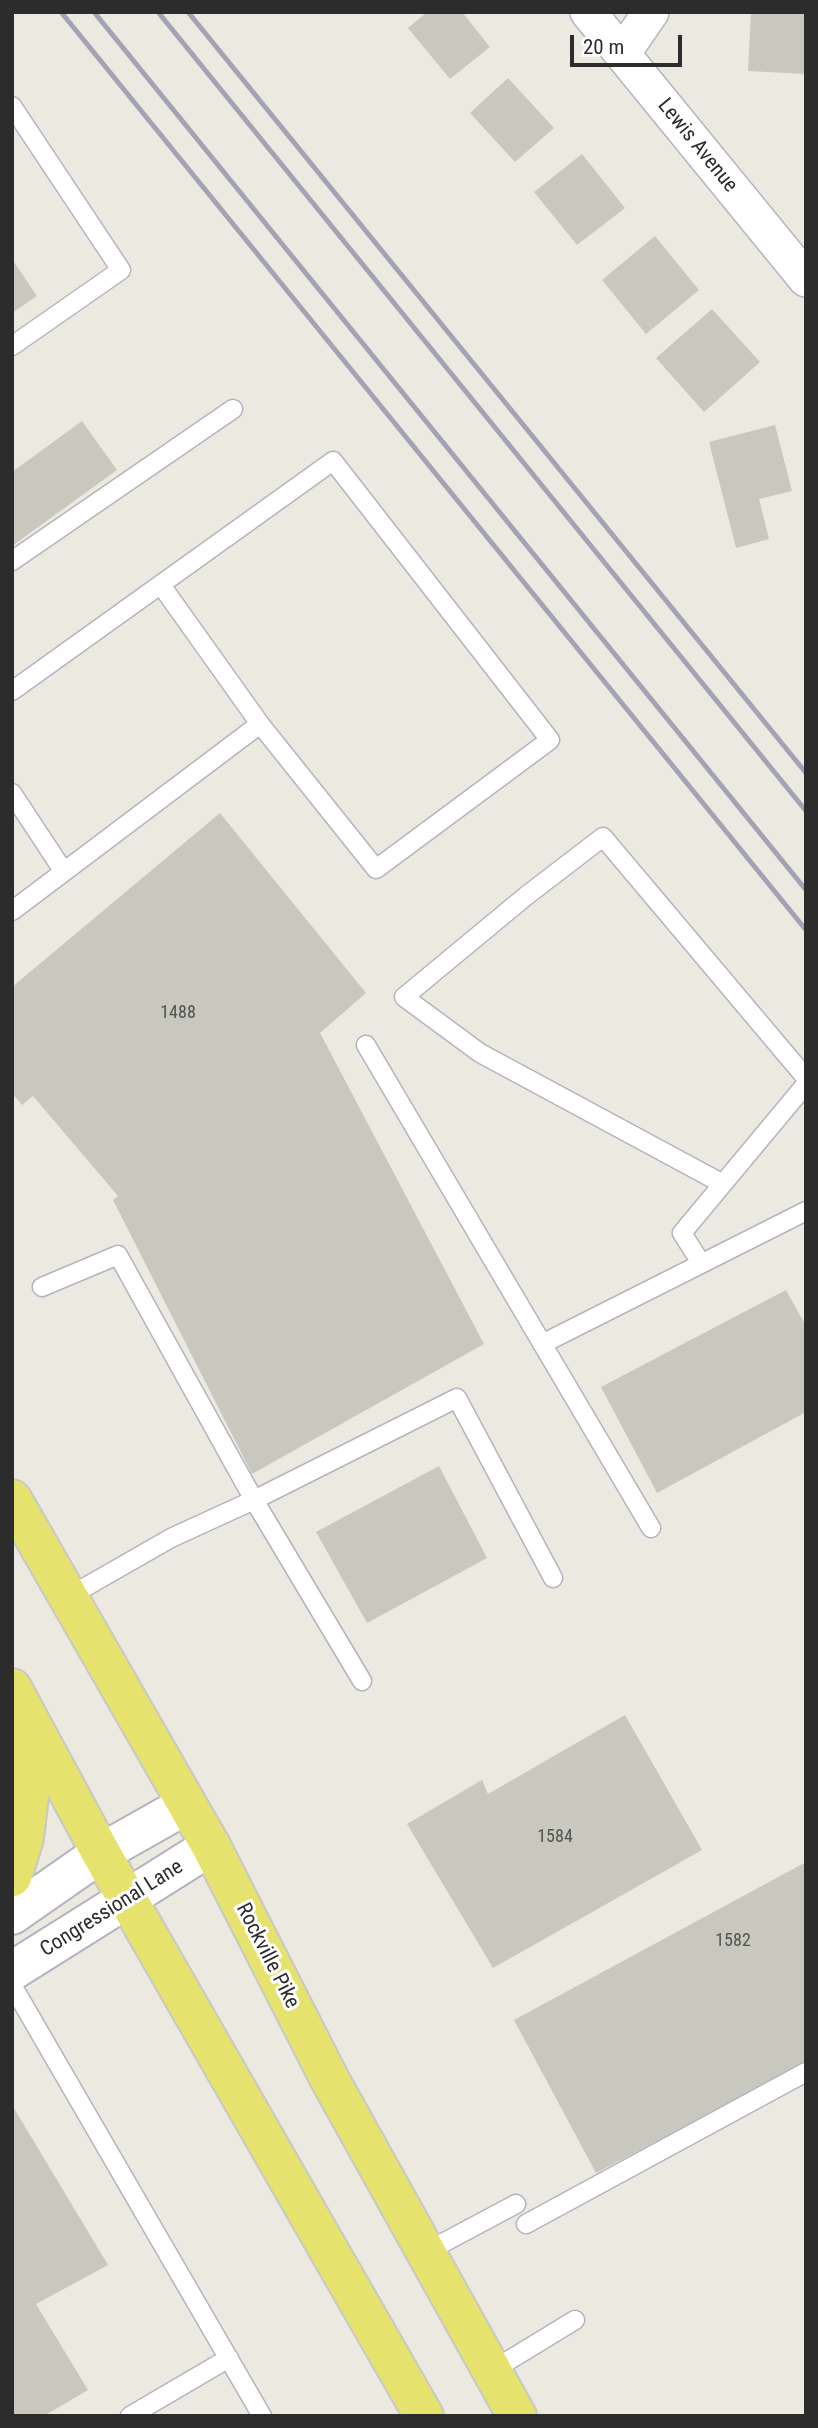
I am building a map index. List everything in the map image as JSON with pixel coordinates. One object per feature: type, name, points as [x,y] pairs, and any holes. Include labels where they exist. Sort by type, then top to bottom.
[{"type":"main road","name":"Rockville Pike","points":[[12,1499],[211,1846],[330,2080],[517,2416]]},
{"type":"main road","points":[[13,1690],[128,1899],[424,2416]]},
{"type":"main road","points":[[12,1877],[24,1838],[29,1797],[13,1690]]},
{"type":"street","name":"Lewis Avenue","points":[[588,12],[806,279]]},
{"type":"street","points":[[622,54],[651,12]]},
{"type":"street","points":[[12,1915],[102,1853],[186,1805]]},
{"type":"street","name":"Congressional Lane","points":[[12,1971],[211,1846]]},
{"type":"lane","points":[[12,106],[121,270],[12,346]]},
{"type":"lane","points":[[12,561],[233,409]]},
{"type":"lane","points":[[12,691],[333,461],[550,740],[376,869],[260,724],[161,585]]},
{"type":"lane","points":[[12,911],[260,724]]},
{"type":"lane","points":[[12,793],[64,872]]},
{"type":"lane","points":[[723,1184],[480,1053],[404,997],[526,896],[603,837],[806,1078]]},
{"type":"lane","points":[[366,1045],[651,1528]]},
{"type":"lane","points":[[701,1263],[682,1233],[806,1084]]},
{"type":"lane","points":[[542,1344],[806,1211]]},
{"type":"lane","points":[[41,1287],[118,1255],[254,1500],[362,1681]]},
{"type":"lane","points":[[68,1597],[172,1538],[457,1398],[553,1578]]},
{"type":"lane","points":[[12,1985],[262,2416]]},
{"type":"lane","points":[[526,2224],[806,2072]]},
{"type":"lane","points":[[426,2252],[516,2204]]},
{"type":"lane","points":[[492,2370],[575,2320]]},
{"type":"lane","points":[[130,2416],[229,2358]]},
{"type":"building","points":[[427,12],[462,12],[490,47],[450,79],[408,28]]},
{"type":"building","points":[[751,12],[806,12],[806,74],[748,71]]},
{"type":"building","points":[[508,78],[554,128],[515,162],[470,113]]},
{"type":"building","points":[[582,154],[625,208],[577,245],[534,192]]},
{"type":"building","points":[[655,236],[699,290],[646,334],[602,280]]},
{"type":"building","points":[[12,259],[37,296],[12,313]]},
{"type":"building","points":[[712,309],[760,362],[704,412],[656,358]]},
{"type":"building","points":[[82,421],[117,470],[12,546],[12,472]]},
{"type":"building","points":[[775,425],[792,491],[759,499],[769,539],[736,548],[709,442]]},
{"type":"building","points":[[220,813],[366,993],[320,1033],[484,1344],[252,1474],[113,1200],[118,1196],[33,1096],[22,1105],[12,1093],[12,987]]},
{"type":"building","points":[[786,1290],[806,1326],[806,1412],[657,1493],[601,1387]]},
{"type":"building","points":[[439,1466],[487,1558],[367,1623],[316,1532]]},
{"type":"building","points":[[625,1715],[702,1850],[493,1968],[407,1824],[482,1780],[488,1794]]},
{"type":"building","points":[[806,1862],[806,2063],[596,2173],[514,2020]]},
{"type":"building","points":[[12,2105],[108,2265],[36,2304],[88,2390],[44,2416],[12,2416]]},
{"type":"railway","points":[[61,12],[806,930]]},
{"type":"railway","points":[[94,12],[806,890]]},
{"type":"railway","points":[[158,12],[806,811]]},
{"type":"railway","points":[[188,12],[806,773]]}]
